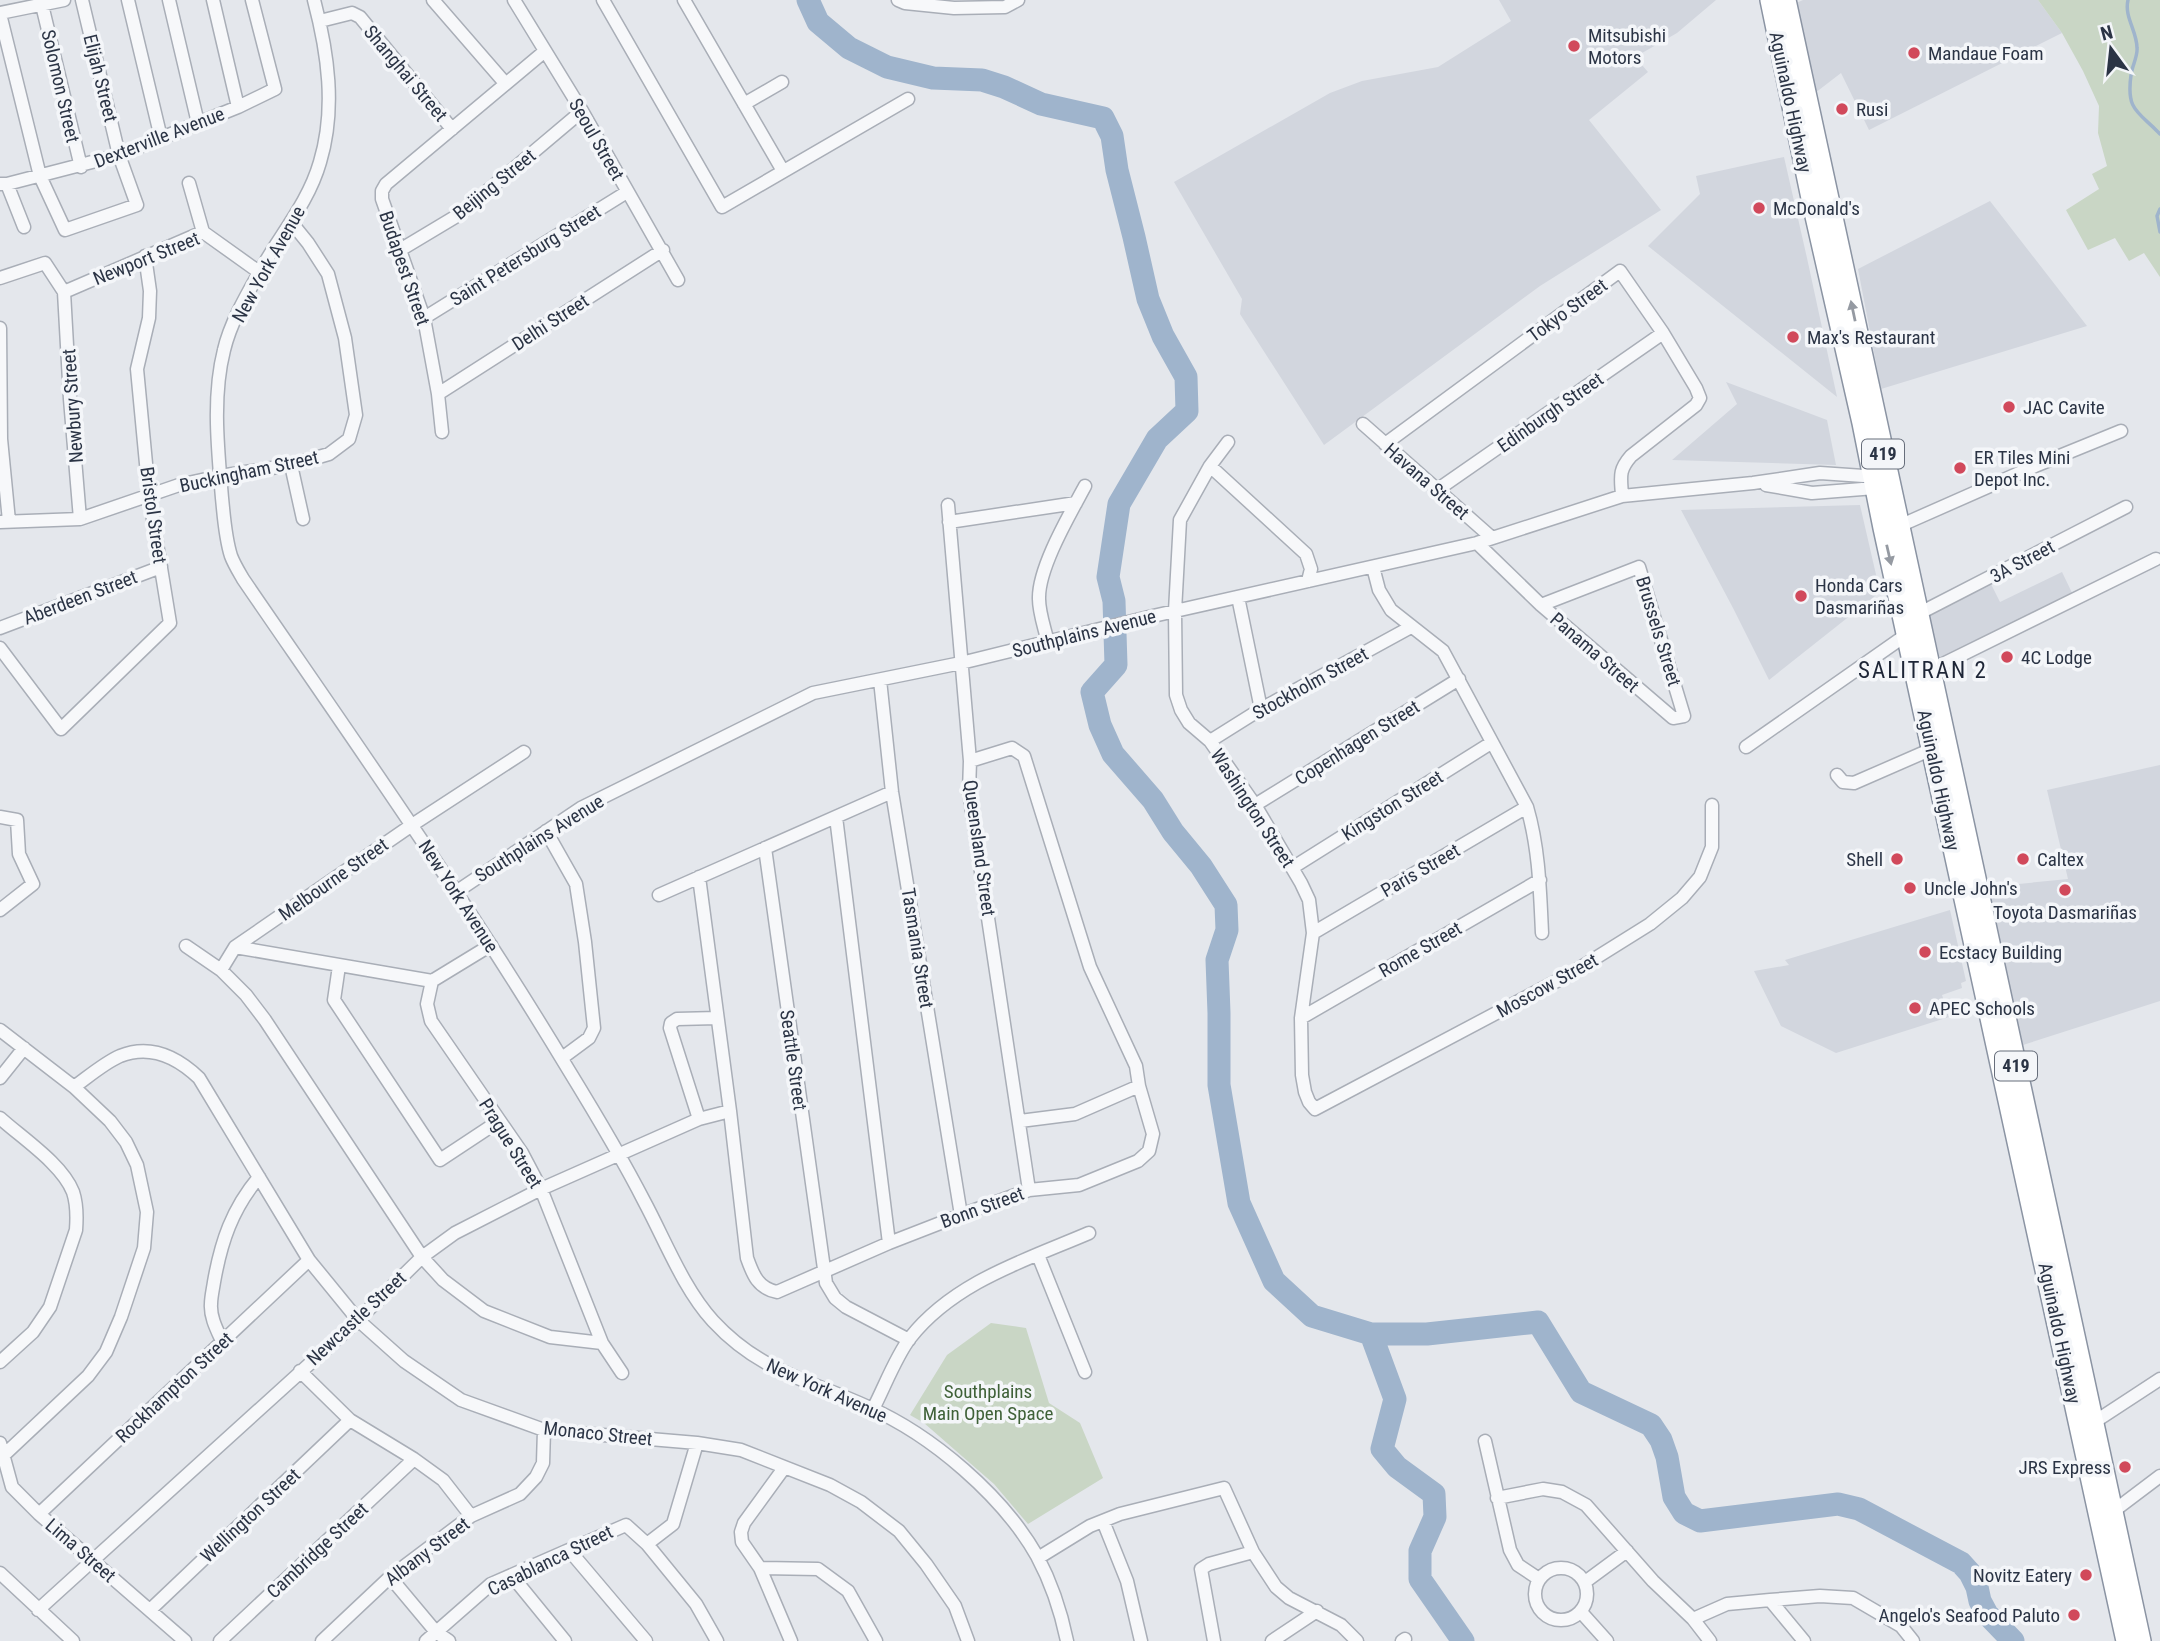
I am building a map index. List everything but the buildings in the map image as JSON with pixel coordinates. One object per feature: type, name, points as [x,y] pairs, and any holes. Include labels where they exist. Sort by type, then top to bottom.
[{"type":"highway","name":"Aguinaldo Highway","points":[[1770,0],[1811,196],[1879,481],[1918,614],[1930,667],[2105,1512],[2126,1641]]},
{"type":"highway","name":"Aguinaldo Highway","points":[[1786,0],[1879,481]]},
{"type":"highway","name":"Aguinaldo Highway","points":[[1891,526],[1906,635],[2087,1423]]},
{"type":"highway","name":"Aguinaldo Highway","points":[[2105,1512],[2141,1641]]},
{"type":"street","points":[[40,176],[0,14],[64,0]]},
{"type":"street","name":"Elijah Street","points":[[40,176],[65,229],[137,205],[119,155],[82,0]]},
{"type":"street","points":[[128,0],[161,138]]},
{"type":"street","points":[[169,0],[198,123]]},
{"type":"street","points":[[213,0],[238,107]]},
{"type":"street","name":"Dexterville Avenue","points":[[4,184],[81,167],[119,155],[238,107],[275,89],[252,0]]},
{"type":"street","name":"New York Avenue","points":[[314,0],[328,60],[326,131],[320,162],[309,192],[259,272],[234,322],[224,349],[218,384],[220,476],[231,557],[243,579],[412,825],[562,1058],[620,1153],[697,1303],[716,1324],[766,1364],[791,1377],[873,1409],[916,1432],[949,1457],[1009,1517],[1038,1558],[1053,1592],[1067,1641]]},
{"type":"street","points":[[433,0],[505,83]]},
{"type":"street","name":"Seoul Street","points":[[514,0],[582,111],[678,280]]},
{"type":"street","points":[[603,0],[722,207],[908,99]]},
{"type":"street","points":[[684,0],[783,171]]},
{"type":"street","points":[[898,0],[905,4],[954,8],[1005,7],[1018,0]]},
{"type":"street","name":"Solomon Street","points":[[42,5],[81,167]]},
{"type":"street","name":"Shanghai Street","points":[[320,21],[352,13],[360,17],[452,129]]},
{"type":"street","name":"Budapest Street","points":[[442,432],[424,318],[382,199],[382,191],[386,184],[545,51]]},
{"type":"street","points":[[744,104],[782,82]]},
{"type":"street","name":"Beijing Street","points":[[400,250],[460,214],[582,111]]},
{"type":"street","points":[[189,183],[203,232]]},
{"type":"street","points":[[4,184],[23,227]]},
{"type":"street","name":"Saint Petersburg Street","points":[[424,318],[627,192]]},
{"type":"street","name":"Buckingham Street","points":[[4,522],[80,519],[179,485],[291,465],[329,454],[349,439],[356,415],[345,338],[328,274],[291,222]]},
{"type":"street","name":"Newport Street","points":[[64,292],[203,232],[259,272]]},
{"type":"street","name":"Delhi Street","points":[[438,394],[663,250]]},
{"type":"street","name":"Bristol Street","points":[[0,648],[61,729],[170,624],[149,495],[137,369],[149,318],[150,291],[145,256]]},
{"type":"street","points":[[0,278],[45,262],[64,292]]},
{"type":"street","name":"Tokyo Street","points":[[1385,443],[1620,271],[1663,333],[1700,398],[1696,405],[1631,456],[1621,472],[1622,496]]},
{"type":"street","name":"Newbury Street","points":[[64,292],[80,519]]},
{"type":"street","points":[[0,328],[4,522]]},
{"type":"street","name":"Edinburgh Street","points":[[1437,490],[1663,333]]},
{"type":"street","name":"Havana Street","points":[[1363,424],[1491,537]]},
{"type":"street","points":[[1891,526],[1906,523],[2035,466],[2121,432]]},
{"type":"street","name":"Washington Street","points":[[1228,442],[1209,466],[1180,520],[1175,611],[1176,695],[1189,723],[1210,741],[1255,805],[1309,900],[1313,933],[1301,1018],[1302,1074],[1305,1092],[1315,1108]]},
{"type":"street","points":[[291,465],[303,519]]},
{"type":"street","points":[[1209,466],[1306,554],[1311,569],[1308,581]]},
{"type":"street","name":"Southplains Avenue","points":[[456,892],[581,808],[813,692],[961,663],[1153,615],[1477,543],[1622,496],[1753,483],[1820,473],[1879,481]]},
{"type":"street","name":"Southplains Avenue","points":[[1753,483],[1812,493],[1879,481]]},
{"type":"street","points":[[1048,643],[1039,599],[1041,581],[1047,563],[1085,486]]},
{"type":"street","points":[[949,522],[1076,503]]},
{"type":"street","name":"Queensland Street","points":[[948,505],[970,761],[970,792],[1029,1189]]},
{"type":"street","name":"3A Street","points":[[1918,614],[2126,507]]},
{"type":"street","points":[[1477,543],[1541,605]]},
{"type":"street","points":[[1930,667],[1941,665],[2156,559]]},
{"type":"street","name":"Aberdeen Street","points":[[0,628],[161,567]]},
{"type":"street","points":[[1373,567],[1384,600],[1391,610],[1443,651],[1527,807],[1535,834],[1542,933]]},
{"type":"street","name":"Brussels Street","points":[[1541,605],[1639,567],[1684,716]]},
{"type":"street","points":[[1238,597],[1261,709]]},
{"type":"street","name":"Panama Street","points":[[1541,605],[1673,718],[1684,716]]},
{"type":"street","name":"Stockholm Street","points":[[1210,741],[1261,709],[1411,626]]},
{"type":"street","points":[[1746,747],[1906,635]]},
{"type":"street","name":"Copenhagen Street","points":[[1255,805],[1459,679]]},
{"type":"street","name":"Tasmania Street","points":[[880,680],[892,792],[961,1214]]},
{"type":"street","name":"Kingston Street","points":[[1292,868],[1491,743]]},
{"type":"street","name":"Bonn Street","points":[[699,877],[747,1258],[755,1280],[767,1290],[777,1292],[889,1243],[1029,1189],[1079,1185],[1138,1161],[1149,1151],[1153,1134],[1136,1066],[1090,967],[1024,756],[1012,748],[970,761]]},
{"type":"street","points":[[1837,775],[1843,782],[1854,783],[1932,749]]},
{"type":"street","name":"Melbourne Street","points":[[220,970],[235,947],[412,825],[524,752]]},
{"type":"street","points":[[659,895],[892,792]]},
{"type":"street","name":"Moscow Street","points":[[1315,1108],[1570,974],[1650,925],[1682,898],[1700,877],[1712,848],[1712,804]]},
{"type":"street","name":"Paris Street","points":[[1313,933],[1527,807]]},
{"type":"street","points":[[0,817],[18,820],[19,854],[33,884],[0,910]]},
{"type":"street","points":[[836,817],[889,1243]]},
{"type":"street","points":[[546,831],[576,884],[594,1028],[589,1038],[562,1058]]},
{"type":"street","name":"Seattle Street","points":[[765,848],[823,1272]]},
{"type":"street","name":"Rome Street","points":[[1301,1018],[1540,880]]},
{"type":"street","points":[[235,947],[432,981],[491,945]]},
{"type":"street","points":[[186,946],[220,970],[246,995],[422,1257],[443,1280],[484,1311],[550,1336],[602,1343]]},
{"type":"street","points":[[339,966],[334,1000],[440,1160],[499,1121]]},
{"type":"street","name":"Prague Street","points":[[432,981],[427,1003],[431,1021],[522,1153],[541,1189],[602,1343],[621,1373]]},
{"type":"street","points":[[699,1119],[670,1028],[671,1023],[677,1019],[717,1018]]},
{"type":"street","points":[[0,1030],[74,1087],[110,1121],[126,1142],[137,1165],[147,1212],[144,1248],[106,1352],[88,1376],[2,1449]]},
{"type":"street","points":[[0,1078],[24,1048]]},
{"type":"street","name":"Monaco Street","points":[[74,1087],[118,1057],[134,1053],[152,1051],[185,1064],[199,1078],[309,1260],[358,1320],[404,1361],[461,1400],[544,1430],[696,1443],[741,1450],[830,1485],[861,1502],[899,1531],[955,1606],[968,1641]]},
{"type":"street","points":[[1020,1121],[1075,1114],[1139,1086]]},
{"type":"street","name":"Newcastle Street","points":[[37,1610],[358,1320],[422,1257],[455,1233],[620,1153],[699,1119],[730,1111]]},
{"type":"street","points":[[0,1118],[66,1179],[73,1192],[77,1217],[76,1230],[50,1307],[33,1332],[0,1362]]},
{"type":"street","points":[[222,1341],[210,1305],[218,1261],[233,1214],[243,1195],[259,1177]]},
{"type":"street","points":[[873,1409],[909,1340],[929,1317],[954,1296],[970,1286],[1089,1233]]},
{"type":"street","points":[[1038,1255],[1085,1372]]},
{"type":"street","name":"Rockhampton Street","points":[[39,1514],[309,1260]]},
{"type":"street","points":[[823,1272],[835,1298],[846,1307],[909,1340]]},
{"type":"street","points":[[300,1371],[350,1420],[443,1480],[471,1516]]},
{"type":"street","points":[[2087,1423],[2160,1379]]},
{"type":"street","name":"Wellington Street","points":[[150,1610],[350,1420]]},
{"type":"street","name":"Albany Street","points":[[322,1641],[390,1577],[471,1516],[520,1494],[536,1477],[543,1463],[544,1430]]},
{"type":"street","points":[[1485,1441],[1510,1549],[1518,1565],[1539,1579]]},
{"type":"street","points":[[647,1544],[673,1524],[696,1443]]},
{"type":"street","name":"Lima Street","points":[[2,1449],[12,1487],[39,1514],[185,1641]]},
{"type":"street","name":"Cambridge Street","points":[[220,1641],[414,1459]]},
{"type":"street","points":[[784,1468],[744,1523],[741,1532],[742,1542],[760,1568],[791,1641]]},
{"type":"street","points":[[2105,1512],[2119,1507],[2160,1476]]},
{"type":"street","points":[[1038,1558],[1090,1526],[1120,1514],[1224,1488],[1253,1552],[1276,1587],[1289,1598],[1341,1625],[1357,1641]]},
{"type":"street","points":[[1497,1498],[1543,1489],[1562,1492],[1586,1505],[1653,1581],[1693,1619],[1710,1641]]},
{"type":"street","points":[[1103,1521],[1127,1581],[1141,1641]]},
{"type":"street","name":"Casablanca Street","points":[[431,1636],[491,1584],[626,1525],[647,1544],[696,1604],[717,1641]]},
{"type":"street","points":[[569,1550],[646,1641]]},
{"type":"street","points":[[1585,1582],[1627,1551]]},
{"type":"street","points":[[1214,1641],[1201,1569],[1209,1564],[1253,1552]]},
{"type":"street","points":[[760,1568],[818,1569],[848,1591],[876,1641]]},
{"type":"street","points":[[1552,1569],[1571,1570],[1579,1574],[1585,1582],[1588,1593],[1586,1604],[1581,1612],[1570,1619],[1562,1621],[1547,1617],[1536,1605],[1534,1596],[1539,1579],[1552,1569]]},
{"type":"street","points":[[0,1573],[73,1641]]},
{"type":"street","points":[[390,1577],[431,1636],[449,1641]]},
{"type":"street","points":[[512,1577],[565,1641]]},
{"type":"street","points":[[1693,1619],[1727,1604],[1820,1596],[1853,1598],[1901,1626],[1913,1641]]},
{"type":"street","points":[[1770,1600],[1804,1641]]},
{"type":"street","points":[[1272,1641],[1317,1611]]},
{"type":"street","points":[[1581,1612],[1606,1641]]},
{"type":"shaded area","name":"Mitsubishi Motors","points":[[1499,0],[1716,0],[1677,33],[1635,57],[1648,72],[1589,120],[1661,210],[1540,286],[1324,445],[1240,314],[1242,299],[1174,182],[1330,93],[1362,81],[1438,67],[1511,21]]},
{"type":"shaded area","name":"Mandaue Foam","points":[[1803,0],[2038,0],[2062,33],[1869,130],[1841,73],[1815,93],[1794,4]]},
{"type":"shaded area","name":"Max's Restaurant","points":[[1784,157],[1837,397],[1648,246],[1700,194],[1696,176]]},
{"type":"shaded area","points":[[1990,201],[2087,326],[1881,389],[1858,269]]},
{"type":"shaded area","points":[[1726,382],[1827,420],[1836,465],[1672,460],[1737,404]]},
{"type":"shaded area","name":"Honda Cars Dasmariñas","points":[[1860,505],[1880,592],[1769,680],[1681,510]]},
{"type":"shaded area","points":[[2062,572],[2074,597],[1941,663],[1929,614],[1990,582],[2000,602]]},
{"type":"shaded area","name":"Toyota Dasmariñas","points":[[2160,765],[2160,1001],[2023,1045],[1988,887],[2068,879],[2047,790]]},
{"type":"shaded area","points":[[1950,910],[1966,981],[1961,983],[1962,988],[1942,995],[1949,1017],[1836,1053],[1781,1026],[1754,971],[1789,965],[1785,960]]},
{"type":"green space","points":[[2038,0],[2160,0],[2160,277],[2144,253],[2129,261],[2115,238],[2088,250],[2066,210],[2099,189],[2092,174],[2107,166],[2098,133],[2099,106],[2062,33]]},
{"type":"green space","name":"Southplains Main Open Space","points":[[991,1323],[1026,1328],[1049,1403],[1080,1423],[1103,1478],[1028,1524],[994,1484],[924,1423],[910,1415],[947,1355]]},
{"type":"waterway","points":[[808,0],[818,22],[849,48],[887,67],[933,78],[982,80],[1041,104],[1103,118],[1112,136],[1117,170],[1148,299],[1163,336],[1186,377],[1187,411],[1157,439],[1119,504],[1108,577],[1114,601],[1116,665],[1092,692],[1100,725],[1113,754],[1153,800],[1226,905],[1227,930],[1217,960],[1219,1085],[1239,1203],[1274,1281],[1312,1316],[1371,1334],[1427,1334],[1538,1322],[1581,1392],[1651,1425],[1661,1440],[1674,1497],[1684,1513],[1700,1521],[1838,1504],[1859,1509],[1961,1563],[1970,1573],[1987,1614],[2013,1641]]},
{"type":"waterway","points":[[2128,0],[2128,12],[2137,48],[2130,96],[2135,109],[2160,134]]},
{"type":"waterway","points":[[2160,209],[2157,216],[2160,232]]},
{"type":"waterway","points":[[1371,1334],[1395,1399],[1382,1449],[1397,1467],[1434,1494],[1435,1517],[1420,1551],[1420,1579],[1463,1641]]},
{"type":"place","name":"Mitsubishi Motors","points":[[1574,46]]},
{"type":"place","name":"Mandaue Foam","points":[[1914,53]]},
{"type":"place","name":"Rusi","points":[[1842,109]]},
{"type":"place","name":"McDonald's","points":[[1759,208]]},
{"type":"place","name":"Max's Restaurant","points":[[1793,337]]},
{"type":"place","name":"JAC Cavite","points":[[2009,407]]},
{"type":"place","name":"ER Tiles Mini Depot Inc.","points":[[1960,468]]},
{"type":"place","name":"Honda Cars Dasmariñas","points":[[1801,596]]},
{"type":"place","name":"4C Lodge","points":[[2007,657]]},
{"type":"place","name":"Shell","points":[[1897,859]]},
{"type":"place","name":"Caltex","points":[[2023,859]]},
{"type":"place","name":"Uncle John's","points":[[1910,888]]},
{"type":"place","name":"Toyota Dasmariñas","points":[[2065,890]]},
{"type":"place","name":"Ecstacy Building","points":[[1925,952]]},
{"type":"place","name":"APEC Schools","points":[[1915,1008]]},
{"type":"place","name":"JRS Express","points":[[2125,1467]]},
{"type":"place","name":"Novitz Eatery","points":[[2086,1575]]},
{"type":"place","name":"Angelo's Seafood Paluto","points":[[2074,1615]]},
{"type":"district","name":"SALITRAN 2","points":[[1923,670]]}]
